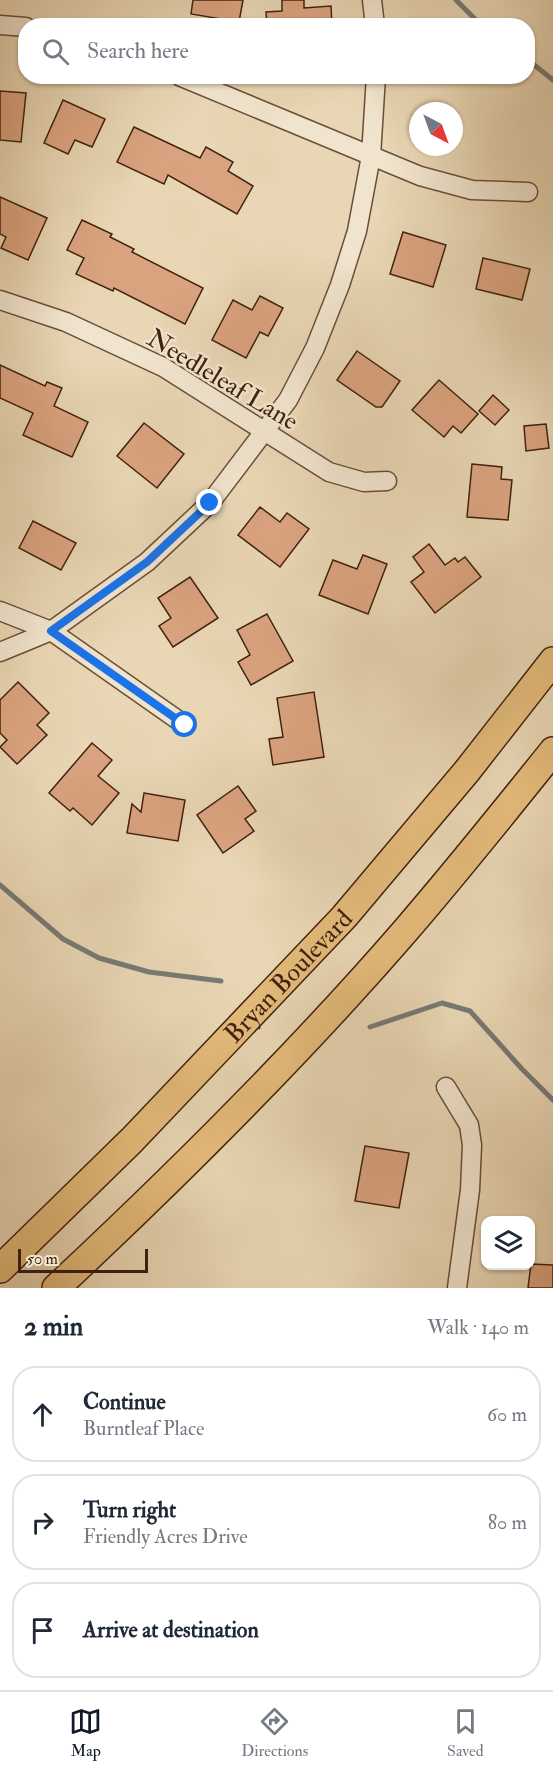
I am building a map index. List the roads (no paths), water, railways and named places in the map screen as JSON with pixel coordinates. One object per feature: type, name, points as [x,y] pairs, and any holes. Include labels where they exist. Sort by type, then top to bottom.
[{"type":"highway","name":"Bryan Boulevard","points":[[0,1269],[132,1140],[344,917],[468,771],[553,662]]},
{"type":"highway","points":[[56,1288],[193,1158],[338,1006],[471,854],[553,751]]},
{"type":"street","points":[[372,0],[374,18]]},
{"type":"street","points":[[0,26],[18,27]]},
{"type":"street","points":[[198,84],[420,176],[472,190],[528,192]]},
{"type":"street","points":[[0,652],[51,631],[155,555],[210,503],[288,400],[315,348],[340,285],[357,231],[371,156],[376,84]]},
{"type":"street","name":"Needleleaf Lane","points":[[0,300],[66,322],[164,367],[329,472],[364,482],[387,481]]},
{"type":"street","points":[[0,611],[51,631],[185,725]]},
{"type":"street","points":[[446,1087],[469,1125],[472,1145],[470,1190],[457,1288]]},
{"type":"waterway","points":[[456,0],[474,18]]},
{"type":"waterway","points":[[535,66],[553,80]]},
{"type":"waterway","points":[[0,885],[63,939],[99,958],[149,972],[221,981]]},
{"type":"waterway","points":[[370,1027],[442,1003],[470,1011],[553,1100]]}]
